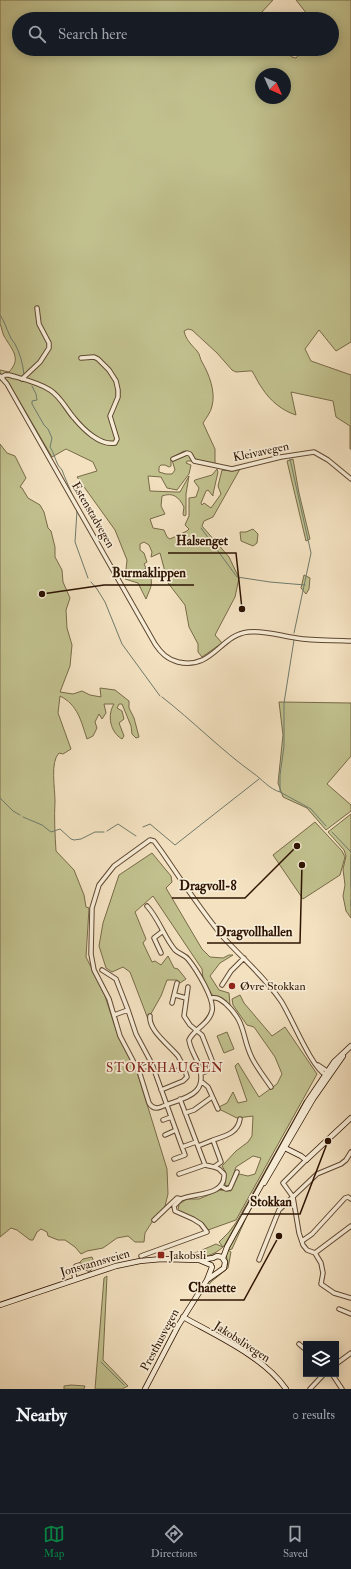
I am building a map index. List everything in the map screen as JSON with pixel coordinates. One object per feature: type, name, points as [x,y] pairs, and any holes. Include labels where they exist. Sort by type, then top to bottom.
[{"type":"main road","points":[[227,1247],[215,1257],[212,1266],[218,1270],[225,1266],[223,1258],[227,1247],[283,1148],[304,1106],[342,1054],[351,1046]]},
{"type":"main road","points":[[283,1148],[290,1139],[327,1074]]},
{"type":"main road","points":[[304,1159],[351,1118]]},
{"type":"main road","points":[[290,1139],[291,1146],[296,1153]]},
{"type":"main road","points":[[283,1148],[296,1153],[304,1159]]},
{"type":"main road","points":[[283,1148],[304,1159]]},
{"type":"main road","points":[[215,1257],[223,1258]]},
{"type":"main road","name":"Jonsvannsveien","points":[[0,1306],[116,1266],[140,1261],[176,1258],[199,1260],[215,1257]]},
{"type":"main road","name":"Jonsvannsveien","points":[[199,1260],[212,1266]]},
{"type":"main road","name":"Presthusvegen","points":[[145,1389],[183,1317],[207,1280],[212,1266]]},
{"type":"main road","name":"Presthusvegen","points":[[207,1280],[218,1270]]},
{"type":"main road","name":"Jakobslivegen","points":[[183,1317],[252,1357],[271,1372],[286,1389]]},
{"type":"street","points":[[22,379],[40,362],[49,348],[49,342],[39,324],[37,308]]},
{"type":"street","name":"Estenstadvegen","points":[[81,358],[94,357],[98,359],[109,370],[116,382],[118,397],[110,416],[117,439],[115,443],[106,442],[88,433],[74,419],[66,406],[52,391],[22,379],[7,375],[1,377],[151,638],[164,656],[178,662],[196,663],[206,658],[240,634],[249,632],[302,639],[351,641]]},
{"type":"street","name":"Kleivavegen","points":[[173,459],[187,453],[190,454],[194,461],[232,469],[281,457],[314,452],[328,460],[351,479]]},
{"type":"street","points":[[147,906],[176,951],[188,960],[211,998],[213,1007],[211,1015],[190,1037],[189,1041],[202,1074],[202,1082],[199,1088],[195,1092],[157,1108],[150,1105],[138,1070],[123,1043],[108,995],[95,973],[92,964],[91,949],[93,901],[99,885],[110,870],[125,857],[148,841],[152,840],[155,842],[216,928],[270,985],[281,1001],[308,1052],[317,1065],[327,1074]]},
{"type":"street","points":[[161,953],[154,938],[163,931]]},
{"type":"street","points":[[222,985],[231,971],[244,958]]},
{"type":"street","points":[[102,970],[116,979],[136,1034],[152,1064],[185,1155],[174,1160]]},
{"type":"street","points":[[172,1003],[177,983]]},
{"type":"street","points":[[188,987],[184,1016],[203,1037],[213,1063],[210,1070],[202,1074]]},
{"type":"street","points":[[175,995],[186,998]]},
{"type":"street","points":[[211,998],[220,1000],[236,1015],[244,1029],[252,1058],[271,1087]]},
{"type":"street","points":[[114,1015],[128,1010]]},
{"type":"street","points":[[150,1016],[152,1028],[172,1049],[184,1067],[187,1076],[185,1080],[161,1090]]},
{"type":"street","points":[[178,1070],[197,1062]]},
{"type":"street","points":[[138,1070],[152,1064]]},
{"type":"street","points":[[202,1082],[208,1087],[218,1109]]},
{"type":"street","points":[[186,1113],[194,1110],[212,1097]]},
{"type":"street","points":[[180,1099],[205,1164]]},
{"type":"street","points":[[163,1120],[171,1117]]},
{"type":"street","points":[[198,1146],[234,1131],[240,1119]]},
{"type":"street","points":[[165,1135],[176,1130]]},
{"type":"street","points":[[213,1140],[221,1161],[220,1164],[214,1167]]},
{"type":"street","points":[[182,1147],[196,1142]]},
{"type":"street","points":[[259,1260],[277,1214],[292,1197],[317,1174],[344,1162],[351,1152]]},
{"type":"street","points":[[304,1159],[283,1182],[284,1186],[292,1197],[302,1241],[307,1250],[315,1253],[321,1263],[323,1273],[321,1284],[334,1293],[351,1298]]},
{"type":"street","points":[[154,1220],[175,1199],[210,1192],[221,1186],[224,1182],[224,1174],[219,1169],[205,1164],[179,1174]]},
{"type":"street","points":[[221,1186],[226,1189],[230,1188],[237,1172]]},
{"type":"street","points":[[302,1241],[312,1234],[345,1198],[348,1197],[351,1199]]},
{"type":"street","name":"Jonsvannsveien","points":[[141,1256],[207,1232],[193,1218],[175,1211],[174,1206],[181,1199]]},
{"type":"street","points":[[315,1253],[351,1226]]},
{"type":"street","points":[[75,1279],[73,1270],[76,1266],[81,1266],[89,1270]]},
{"type":"street","points":[[339,1309],[351,1314]]},
{"type":"street","points":[[299,1344],[303,1347]]},
{"type":"street","points":[[339,1362],[350,1355]]},
{"type":"street","points":[[310,1389],[321,1377]]},
{"type":"street","points":[[334,1377],[342,1389]]},
{"type":"green space","points":[[0,0],[273,0],[262,12],[12,12],[12,56],[291,56],[296,58],[298,56],[339,56],[339,12],[305,12],[296,0],[351,0],[351,342],[336,351],[319,330],[305,349],[311,361],[351,375],[351,449],[350,426],[336,417],[333,401],[291,392],[296,415],[286,411],[269,397],[252,371],[236,372],[232,370],[217,353],[192,330],[188,329],[184,331],[187,339],[199,354],[211,383],[213,395],[212,406],[210,413],[203,423],[215,449],[215,464],[197,460],[188,452],[184,451],[171,458],[171,466],[161,465],[159,467],[159,472],[172,474],[175,470],[172,460],[187,454],[190,456],[192,461],[187,461],[186,463],[191,465],[189,474],[177,490],[167,488],[161,477],[148,476],[150,491],[180,492],[189,476],[186,494],[186,515],[184,516],[183,514],[184,507],[178,498],[172,495],[162,496],[161,506],[165,514],[150,519],[153,528],[164,530],[167,537],[170,539],[187,531],[189,529],[185,525],[189,516],[189,498],[196,497],[199,488],[194,481],[212,475],[217,469],[218,472],[213,496],[208,490],[206,491],[201,503],[202,505],[204,503],[211,508],[221,494],[218,486],[222,470],[232,471],[240,469],[213,517],[204,521],[202,526],[229,557],[239,578],[235,597],[215,635],[222,643],[202,657],[198,652],[198,644],[189,627],[185,605],[168,583],[160,553],[151,557],[152,552],[149,545],[144,542],[140,544],[140,550],[144,553],[147,562],[144,564],[146,568],[142,571],[144,573],[149,569],[151,579],[151,587],[146,599],[138,583],[125,579],[127,560],[115,530],[77,477],[97,471],[93,462],[66,449],[52,457],[7,380],[0,376],[0,370],[9,372],[13,367],[15,358],[13,350],[4,336],[0,324]]},
{"type":"green space","points":[[0,444],[7,453],[15,456],[26,478],[20,487],[28,498],[40,505],[44,512],[55,547],[55,557],[62,570],[63,582],[70,598],[66,610],[67,628],[72,645],[70,666],[60,692],[73,694],[82,691],[90,695],[101,697],[100,688],[115,690],[129,701],[129,708],[134,718],[139,737],[136,738],[132,734],[131,726],[122,704],[119,704],[117,708],[122,711],[124,719],[119,723],[124,736],[122,739],[118,736],[112,728],[110,718],[114,704],[104,704],[106,713],[102,719],[99,714],[95,722],[97,728],[93,736],[87,739],[81,720],[75,709],[60,696],[58,713],[71,749],[63,754],[59,753],[55,762],[56,851],[74,870],[84,895],[86,907],[89,908],[86,957],[104,993],[118,1036],[138,1075],[167,1169],[168,1194],[164,1210],[152,1222],[145,1233],[144,1242],[135,1242],[128,1236],[117,1238],[103,1248],[87,1251],[81,1254],[75,1247],[65,1240],[58,1240],[48,1236],[47,1232],[41,1229],[37,1232],[33,1240],[30,1240],[17,1230],[11,1228],[0,1237]]},
{"type":"green space","points":[[293,459],[310,539],[306,541],[287,461]]},
{"type":"green space","points":[[253,529],[258,534],[257,543],[253,546],[241,541],[240,532],[246,532]]},
{"type":"green space","points":[[304,575],[310,578],[309,589],[306,594],[301,588]]},
{"type":"green space","points":[[279,702],[351,703],[351,756],[327,784],[351,805],[351,811],[326,830],[307,808],[283,797],[278,783],[283,735]]},
{"type":"green space","points":[[351,814],[351,918],[346,911],[343,896],[345,885],[343,869],[346,856],[344,850],[328,832]]},
{"type":"green space","points":[[315,822],[342,851],[345,857],[340,875],[303,899],[273,855]]},
{"type":"green space","points":[[152,853],[171,876],[172,882],[166,888],[202,949],[210,957],[223,958],[233,955],[220,963],[210,976],[219,990],[229,993],[230,1005],[222,998],[212,995],[203,979],[202,969],[153,896],[135,912],[146,939],[143,943],[152,962],[155,961],[161,965],[168,956],[174,968],[178,969],[186,979],[180,983],[177,980],[167,980],[161,996],[148,1019],[130,972],[123,967],[112,972],[106,968],[99,946],[103,923],[119,875]]},
{"type":"green space","points":[[240,995],[244,1003],[272,1036],[285,1027],[317,1074],[236,1220],[208,1230],[194,1219],[178,1211],[179,1204],[187,1199],[199,1199],[220,1190],[231,1191],[239,1174],[248,1176],[255,1174],[261,1158],[253,1156],[236,1167],[230,1185],[225,1186],[225,1171],[222,1166],[236,1151],[248,1142],[252,1136],[253,1116],[237,1118],[219,1109],[219,1107],[227,1103],[233,1092],[238,1103],[247,1101],[235,1066],[238,1063],[259,1097],[277,1084],[282,1074],[275,1057],[254,1027],[247,1025],[233,1005],[232,999]]},
{"type":"green space","points":[[227,1032],[234,1049],[224,1053],[217,1036]]},
{"type":"green space","points":[[305,1100],[224,1246],[223,1247],[219,1242],[237,1221]]},
{"type":"green space","points":[[246,1218],[232,1249],[228,1250],[231,1252],[228,1268],[211,1282],[202,1293],[210,1280],[226,1268],[228,1263],[226,1255],[227,1250],[242,1222]]},
{"type":"green space","points":[[216,1244],[223,1247],[212,1254],[198,1258],[170,1255],[195,1253]]},
{"type":"green space","points":[[92,1257],[95,1265],[94,1267],[88,1268],[80,1264],[83,1259]]},
{"type":"green space","points":[[107,1276],[103,1360],[128,1386],[122,1389],[95,1389],[104,1278]]},
{"type":"green space","points":[[64,1386],[85,1386],[84,1389],[64,1389]]},
{"type":"waterway","points":[[0,315],[18,351],[24,375]]},
{"type":"waterway","points":[[32,386],[37,400],[32,401],[32,404],[44,425],[48,429],[52,438],[50,447],[73,496]]},
{"type":"waterway","points":[[290,459],[311,553],[294,633]]},
{"type":"waterway","points":[[77,511],[75,542],[88,578]]},
{"type":"waterway","points":[[201,528],[237,577],[305,585]]},
{"type":"waterway","points":[[91,582],[105,602],[122,644],[160,696]]},
{"type":"waterway","points":[[294,640],[284,703],[284,746],[280,775],[280,792],[311,809],[326,826]]},
{"type":"waterway","points":[[162,697],[241,764],[269,786],[280,792]]},
{"type":"waterway","points":[[143,827],[150,824],[175,845],[259,779]]},
{"type":"waterway","points":[[0,798],[13,811],[20,815]]},
{"type":"waterway","points":[[23,817],[42,825],[51,832],[60,829],[74,840],[81,839],[95,832],[104,832]]},
{"type":"waterway","points":[[107,831],[118,824],[136,836]]},
{"type":"waterway","points":[[332,832],[351,852]]},
{"type":"waterway","points":[[351,856],[351,888]]},
{"type":"waterway","points":[[351,900],[351,906]]},
{"type":"waterway","points":[[101,1362],[124,1385]]},
{"type":"place","name":"Burmaklippen","points":[[42,594]]},
{"type":"place","name":"Halsenget","points":[[242,609]]},
{"type":"place","name":"Dragvoll-8","points":[[297,846]]},
{"type":"place","name":"Dragvollhallen","points":[[302,865]]},
{"type":"place","name":"Øvre Stokkan","points":[[232,986]]},
{"type":"place","name":"Stokkan","points":[[328,1141]]},
{"type":"place","name":"Chanette","points":[[279,1236]]},
{"type":"place","name":"Jakobsli","points":[[161,1255]]},
{"type":"district","name":"STOKKHAUGEN","points":[[165,1068]]}]
